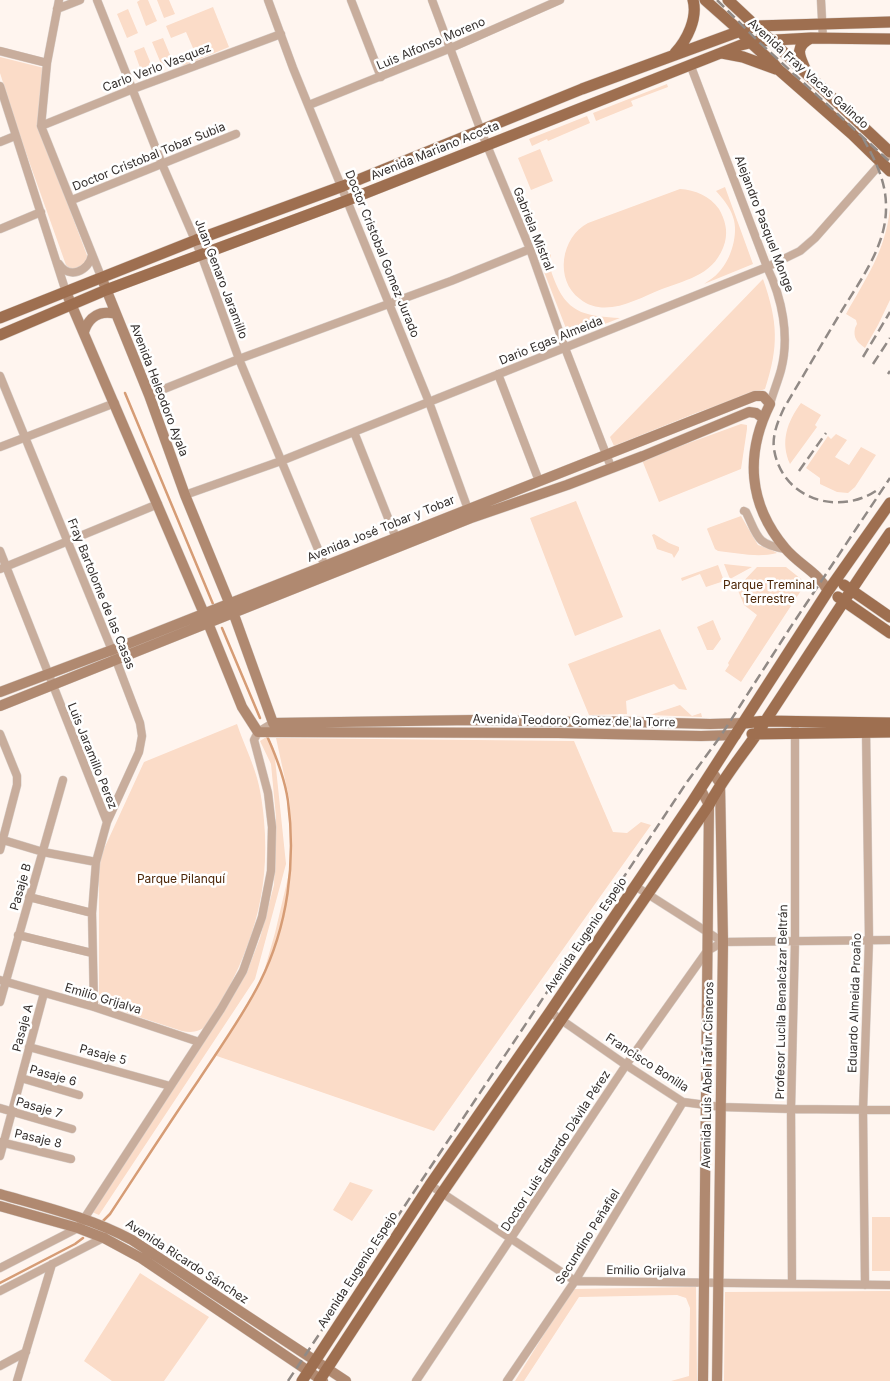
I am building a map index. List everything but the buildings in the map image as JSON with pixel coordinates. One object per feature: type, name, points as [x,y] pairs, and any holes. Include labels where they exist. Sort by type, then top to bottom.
[{"type":"main road","points":[[674,54],[684,43],[693,19],[692,0]]},
{"type":"main road","name":"Avenida Fray Vacas Galindo","points":[[706,0],[774,63],[779,70],[852,134],[888,160]]},
{"type":"main road","name":"Avenida Fray Vacas Galindo","points":[[728,0],[785,53],[888,160]]},
{"type":"main road","name":"Avenida Mariano Acosta","points":[[0,318],[196,240],[342,186],[674,54],[740,31],[756,26],[890,22]]},
{"type":"main road","points":[[808,78],[799,56],[800,48],[805,42],[817,39]]},
{"type":"main road","name":"Avenida Mariano Acosta","points":[[0,335],[106,290],[348,200],[750,42],[758,40],[890,39]]},
{"type":"main road","points":[[720,53],[743,57],[779,70]]},
{"type":"main road","name":"Avenida Eugenio Espejo","points":[[305,1376],[430,1185],[701,790],[828,591],[890,502]]},
{"type":"main road","points":[[321,1380],[442,1193],[709,805],[720,783],[766,721],[843,601],[890,534]]},
{"type":"main road","points":[[837,580],[890,617]]},
{"type":"main road","points":[[828,591],[890,633]]},
{"type":"main road","name":"Avenida Teodoro Gomez de la Torre","points":[[745,723],[766,721],[795,728]]},
{"type":"main road","name":"Avenida Teodoro Gomez de la Torre","points":[[736,735],[795,728],[866,727],[890,723]]},
{"type":"main road","name":"Avenida Teodoro Gomez de la Torre","points":[[866,727],[890,732]]},
{"type":"street","name":"Avenida Heleodoro Ayala","points":[[59,0],[47,63],[41,126],[149,395],[185,495],[231,607],[273,723]]},
{"type":"street","points":[[57,9],[80,0]]},
{"type":"street","name":"Juan Genaro Jaramillo","points":[[98,0],[162,164],[196,240],[239,359],[325,566]]},
{"type":"street","name":"Doctor Cristobal Gomez Jurado","points":[[268,0],[429,402],[469,513]]},
{"type":"street","points":[[350,0],[381,77]]},
{"type":"street","name":"Gabriela Mistral","points":[[432,0],[481,131],[530,249],[564,348],[611,467]]},
{"type":"street","name":"Luis Alfonso Moreno","points":[[309,105],[451,48],[560,0]]},
{"type":"street","points":[[817,39],[823,24],[822,0]]},
{"type":"street","name":"Carlo Verlo Vasquez","points":[[41,126],[133,89],[281,34]]},
{"type":"street","points":[[0,51],[47,63]]},
{"type":"street","name":"Alejandro Pasquel Monge","points":[[690,64],[774,282],[784,318],[781,368],[770,404],[762,418],[753,455],[753,479],[767,520],[785,549],[822,579],[828,591]]},
{"type":"street","points":[[0,86],[66,292],[158,504],[242,707],[258,732]]},
{"type":"street","name":"Doctor Cristobal Tobar Subia","points":[[72,200],[236,134]]},
{"type":"street","points":[[0,142],[15,136]]},
{"type":"street","name":"Dario Egas Almeida","points":[[185,495],[281,461],[767,267],[800,251],[816,238],[888,160]]},
{"type":"street","points":[[0,229],[41,212]]},
{"type":"street","points":[[149,395],[530,249]]},
{"type":"street","points":[[57,260],[69,272],[78,272],[85,269],[91,262],[92,254]]},
{"type":"street","points":[[84,332],[86,324],[99,313],[108,312],[116,314]]},
{"type":"street","points":[[498,374],[539,481]]},
{"type":"street","name":"Fray Bartolome de las Casas","points":[[0,376],[140,723],[142,736],[139,752],[107,822]]},
{"type":"street","name":"Avenida José Tobar y Tobar","points":[[231,607],[469,513],[539,481],[755,396],[762,396],[770,404]]},
{"type":"street","points":[[0,448],[114,404]]},
{"type":"street","name":"Avenida José Tobar y Tobar","points":[[0,706],[116,660],[205,618],[325,566],[396,538],[469,513],[567,485],[749,412],[756,413],[762,418]]},
{"type":"street","points":[[354,432],[396,538]]},
{"type":"street","points":[[3,567],[158,504]]},
{"type":"street","points":[[744,511],[764,544],[785,549]]},
{"type":"street","name":"Luis Jaramillo Perez","points":[[0,551],[3,567],[107,822],[96,862],[92,913],[94,1007]]},
{"type":"street","points":[[822,579],[837,580]]},
{"type":"street","name":"Avenida José Tobar y Tobar","points":[[0,692],[47,673],[205,618]]},
{"type":"street","points":[[474,720],[474,734]]},
{"type":"street","name":"Avenida Teodoro Gomez de la Torre","points":[[273,723],[474,720],[745,723]]},
{"type":"street","points":[[595,721],[594,730],[596,735]]},
{"type":"street","points":[[385,722],[386,733]]},
{"type":"street","points":[[557,722],[558,734]]},
{"type":"street","points":[[0,1268],[78,1228],[243,971],[262,918],[271,871],[272,827],[268,793],[254,740],[258,732],[273,723]]},
{"type":"street","name":"Eduardo Almeida Proaño","points":[[865,1285],[863,1110],[869,940],[866,727]]},
{"type":"street","name":"Profesor Lucila Benalcázar Beltrán","points":[[792,1283],[791,1109],[795,942],[795,728]]},
{"type":"street","name":"Avenida Teodoro Gomez de la Torre","points":[[258,732],[736,735]]},
{"type":"street","points":[[0,734],[17,776],[17,785],[1,839],[0,850]]},
{"type":"street","points":[[712,772],[720,783]]},
{"type":"street","name":"Pasaje B","points":[[0,1002],[3,981],[63,780]]},
{"type":"street","name":"Avenida Luis Abel Tafur Cisneros","points":[[717,1381],[723,942],[720,783]]},
{"type":"street","name":"Avenida Luis Abel Tafur Cisneros","points":[[701,790],[709,805],[703,1381]]},
{"type":"street","points":[[1,839],[43,852],[96,862]]},
{"type":"street","points":[[635,886],[723,942],[890,940]]},
{"type":"street","points":[[29,897],[92,913]]},
{"type":"street","points":[[18,935],[92,953]]},
{"type":"street","name":"Doctor Luis Eduardo Dávila Pérez","points":[[416,1381],[626,1065],[708,951],[723,942]]},
{"type":"street","name":"Emilio Grijalva","points":[[3,981],[94,1007],[199,1042]]},
{"type":"street","name":"Pasaje A","points":[[0,1156],[2,1142],[44,993]]},
{"type":"street","name":"Francisco Bonilla","points":[[550,1012],[626,1065],[684,1102],[721,1106],[791,1109],[890,1110]]},
{"type":"street","name":"Pasaje 5","points":[[29,1047],[170,1086]]},
{"type":"street","name":"Pasaje 6","points":[[21,1078],[80,1095]]},
{"type":"street","name":"Secundino Peñafiel","points":[[507,1381],[575,1281],[684,1102]]},
{"type":"street","name":"Pasaje 7","points":[[0,1108],[72,1129]]},
{"type":"street","name":"Pasaje 8","points":[[2,1142],[71,1159]]},
{"type":"street","points":[[430,1185],[575,1281]]},
{"type":"street","name":"Avenida Ricardo Sánchez","points":[[0,1194],[85,1218],[112,1229],[182,1272],[346,1381]]},
{"type":"street","name":"Avenida Ricardo Sánchez","points":[[0,1206],[78,1228],[104,1238],[141,1258],[305,1376],[321,1380]]},
{"type":"street","points":[[0,1291],[104,1238],[112,1229]]},
{"type":"street","points":[[17,1381],[52,1264]]},
{"type":"street","name":"Emilio Grijalva","points":[[575,1281],[890,1285]]},
{"type":"street","points":[[0,1366],[26,1352]]},
{"type":"green space","points":[[148,0],[157,21],[146,26],[137,2]]},
{"type":"green space","points":[[157,0],[169,0],[175,14],[164,18]]},
{"type":"green space","points":[[213,7],[229,47],[183,66],[181,61],[196,55],[186,32],[171,38],[166,26]]},
{"type":"green space","points":[[128,9],[138,33],[127,38],[117,14]]},
{"type":"green space","points":[[163,38],[173,62],[162,66],[152,42]]},
{"type":"green space","points":[[144,47],[154,71],[143,76],[134,51]]},
{"type":"green space","points":[[0,57],[44,68],[38,125],[88,258],[86,267],[71,270],[66,265],[20,136],[0,73]]},
{"type":"green space","points":[[667,84],[668,87],[631,101],[633,106],[596,121],[593,113]]},
{"type":"green space","points":[[587,116],[590,123],[532,146],[529,139]]},
{"type":"green space","points":[[540,149],[553,181],[531,190],[518,158]]},
{"type":"green space","points":[[725,187],[753,264],[704,284],[723,267],[733,246],[735,223],[728,206],[716,191]]},
{"type":"green space","points":[[680,189],[697,192],[707,197],[721,213],[725,225],[726,238],[721,253],[715,261],[700,274],[632,302],[610,307],[600,307],[590,305],[580,299],[566,281],[564,270],[567,248],[579,230],[588,223]]},
{"type":"green space","points":[[890,209],[890,300],[865,348],[855,337],[856,320],[846,314],[874,264],[884,238]]},
{"type":"green space","points":[[551,254],[550,266],[552,273],[561,294],[567,302],[581,312],[590,315],[620,318],[574,336],[569,336],[539,259]]},
{"type":"green space","points":[[763,279],[772,308],[775,334],[773,360],[765,389],[696,413],[614,446],[610,437]]},
{"type":"green space","points":[[801,403],[821,415],[815,425],[817,427],[790,464],[785,440],[786,432],[792,417]]},
{"type":"green space","points":[[741,424],[747,425],[747,429],[741,469],[659,502],[642,460]]},
{"type":"green space","points":[[836,434],[847,440],[835,457],[849,465],[861,447],[876,455],[855,487],[848,493],[837,492],[820,484],[820,478],[806,468],[828,436],[831,439]]},
{"type":"green space","points":[[576,501],[623,617],[575,636],[530,518]]},
{"type":"green space","points":[[741,516],[758,545],[777,553],[748,555],[715,549],[707,529]]},
{"type":"green space","points":[[654,534],[679,547],[674,558],[672,554],[657,549],[652,535]]},
{"type":"green space","points":[[724,564],[752,567],[730,579]]},
{"type":"green space","points":[[718,565],[724,581],[706,587],[700,574],[682,581],[681,578]]},
{"type":"green space","name":"Parque Treminal Terrestre","points":[[757,567],[786,567],[806,583],[741,682],[725,671],[757,615],[744,605],[737,588]]},
{"type":"green space","points":[[713,620],[721,639],[713,650],[707,650],[697,627]]},
{"type":"green space","points":[[660,629],[687,690],[679,689],[674,684],[626,701],[627,714],[589,715],[568,664]]},
{"type":"green space","points":[[680,705],[692,716],[701,713],[702,717],[650,715]]},
{"type":"green space","name":"Parque Pilanquí","points":[[237,724],[255,771],[260,792],[265,828],[265,862],[263,887],[252,934],[233,979],[208,1025],[195,1031],[182,1031],[99,1004],[99,866],[103,851],[144,762]]},
{"type":"green space","points":[[268,736],[274,749],[286,864],[255,979],[99,1215],[92,1212],[200,1048],[247,972],[260,938],[274,885],[276,817],[271,764],[260,741]]},
{"type":"green space","points":[[276,738],[574,741],[613,832],[627,833],[641,822],[651,825],[434,1131],[214,1055],[261,982],[290,869],[290,802]]},
{"type":"green space","points":[[350,1182],[373,1190],[352,1221],[333,1210]]},
{"type":"green space","points":[[872,1217],[890,1217],[890,1271],[872,1271]]},
{"type":"green space","points":[[140,1273],[209,1317],[164,1381],[112,1381],[84,1361]]},
{"type":"green space","points":[[696,1287],[697,1381],[671,1381],[689,1376],[690,1308],[686,1298],[677,1295],[579,1297],[524,1381],[515,1381],[572,1289]]},
{"type":"green space","points":[[890,1291],[890,1381],[724,1381],[725,1292]]},
{"type":"waterway","points":[[125,393],[213,604]]},
{"type":"waterway","points":[[222,628],[260,718]]},
{"type":"waterway","points":[[103,1221],[110,1214],[238,1020],[270,961],[288,893],[291,847],[285,785],[267,736]]},
{"type":"waterway","points":[[0,1283],[83,1238]]},
{"type":"railway","points":[[717,0],[758,41],[890,162]]},
{"type":"railway","points":[[863,138],[876,163],[886,197],[882,236],[870,264],[784,408],[776,428],[774,449],[779,467],[789,481],[801,492],[816,499],[832,502],[849,501],[865,497],[880,488]]},
{"type":"railway","points":[[863,357],[890,312]]},
{"type":"railway","points":[[873,364],[890,338]]},
{"type":"railway","points":[[799,471],[826,433]]},
{"type":"railway","points":[[288,1381],[687,782],[720,737],[890,478]]}]
